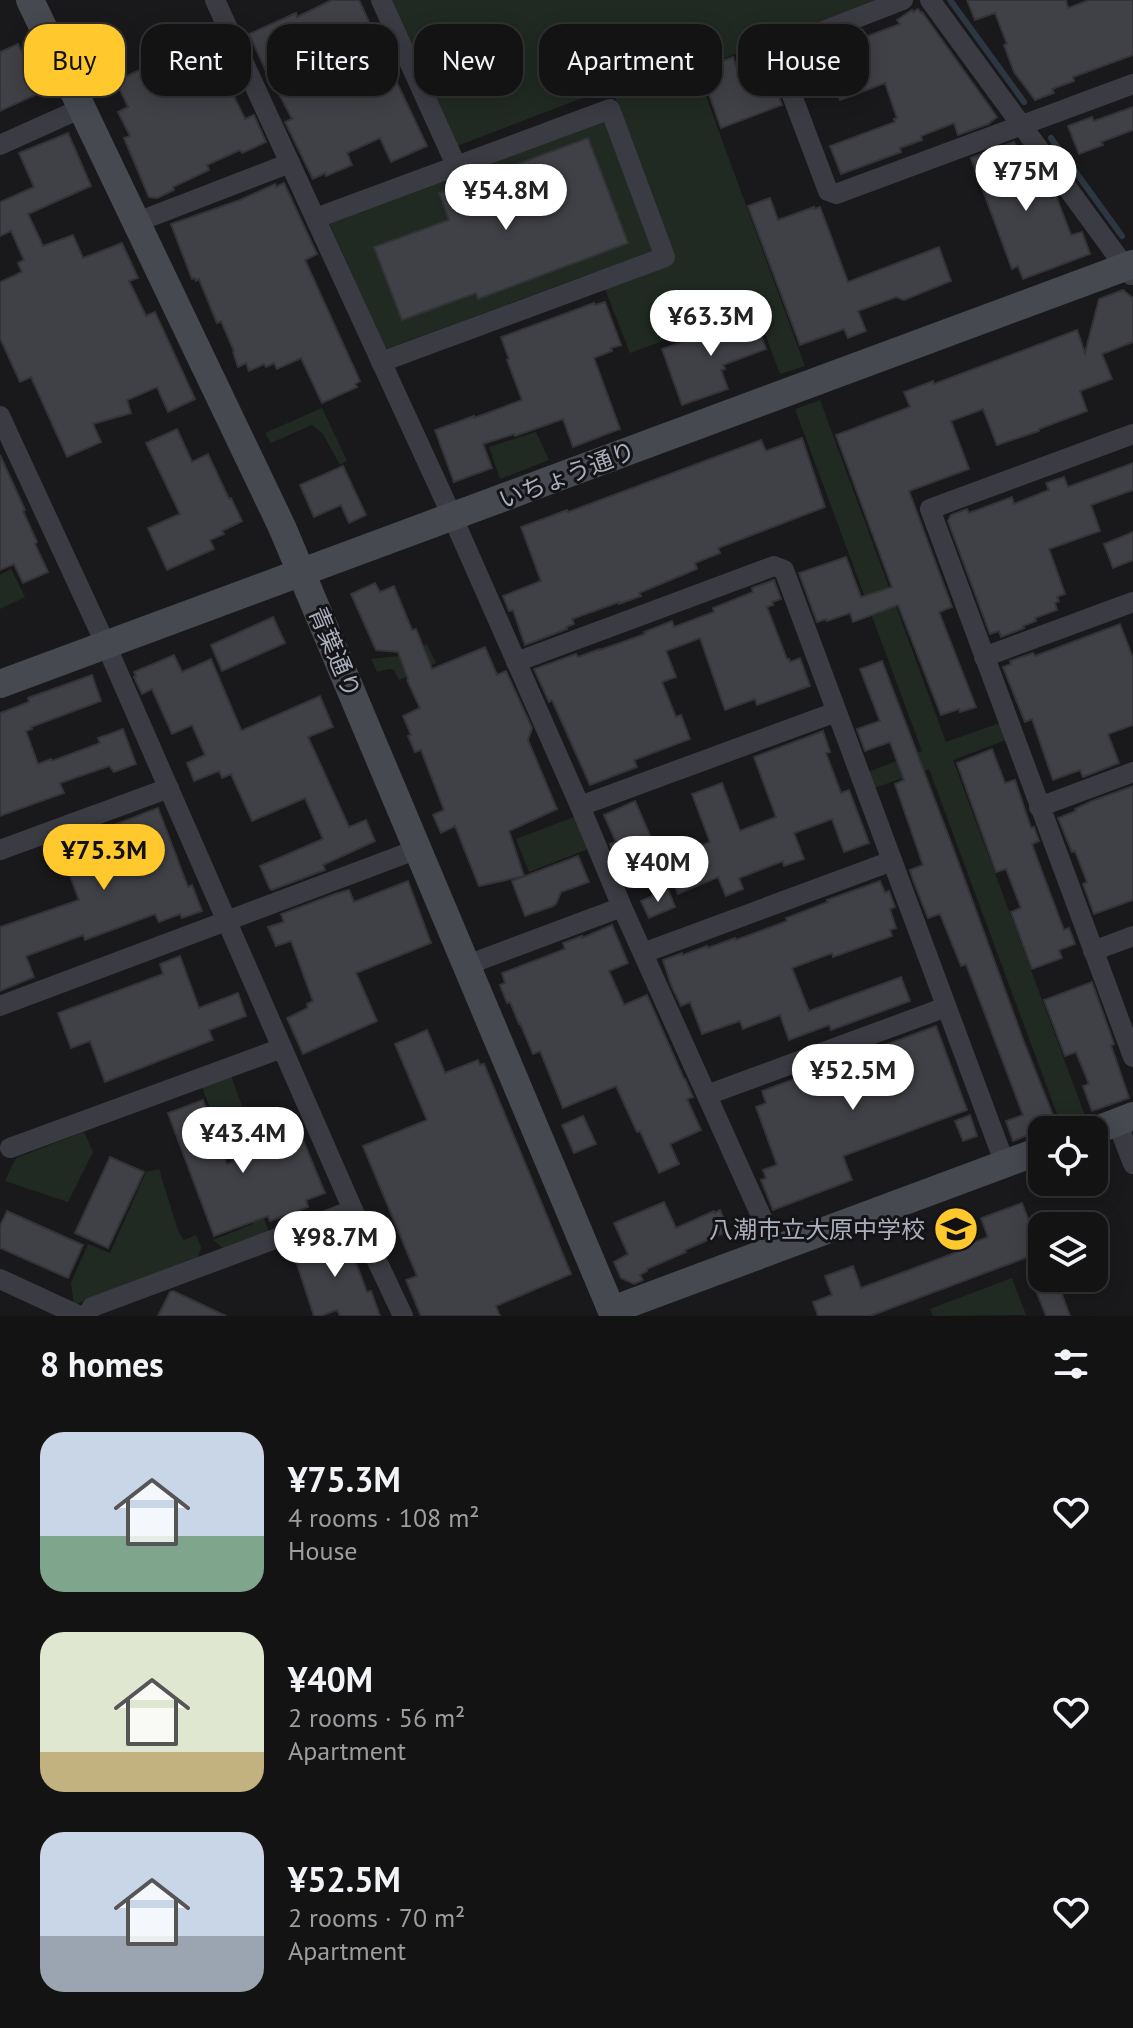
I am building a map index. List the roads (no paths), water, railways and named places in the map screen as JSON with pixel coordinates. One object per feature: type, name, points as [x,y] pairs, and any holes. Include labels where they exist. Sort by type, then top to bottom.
[{"type":"street","name":"青葉通り","points":[[30,0],[282,527],[467,965],[607,1314]]},
{"type":"street","points":[[215,0],[453,518],[622,907],[776,1249]]},
{"type":"street","points":[[381,0],[456,165]]},
{"type":"street","points":[[903,0],[782,47],[778,58],[828,191],[836,194],[1133,84]]},
{"type":"street","points":[[930,0],[1130,270]]},
{"type":"street","points":[[0,145],[82,108]]},
{"type":"street","points":[[316,218],[610,109],[665,257],[381,362]]},
{"type":"street","points":[[137,222],[290,163]]},
{"type":"street","name":"いちょう通り","points":[[0,684],[1130,270]]},
{"type":"street","points":[[0,416],[106,645],[353,1210],[403,1316]]},
{"type":"street","points":[[1133,434],[930,509],[1133,1057]]},
{"type":"street","points":[[516,662],[774,566],[784,570],[1005,1164]]},
{"type":"street","points":[[984,657],[1133,602]]},
{"type":"street","points":[[580,806],[836,712]]},
{"type":"street","points":[[1039,807],[1133,772]]},
{"type":"street","points":[[0,850],[169,788]]},
{"type":"street","points":[[0,1006],[418,849]]},
{"type":"street","points":[[643,953],[892,861]]},
{"type":"street","points":[[467,965],[622,907]]},
{"type":"street","points":[[1093,951],[1133,936]]},
{"type":"street","points":[[707,1095],[946,1007]]},
{"type":"street","points":[[3,1152],[282,1048]]},
{"type":"street","points":[[1115,1123],[1133,1164]]},
{"type":"street","points":[[607,1314],[1028,1155]]},
{"type":"street","points":[[87,1316],[92,1307],[353,1210]]},
{"type":"street","points":[[0,1279],[80,1316]]},
{"type":"waterway","points":[[950,0],[1024,102]]},
{"type":"waterway","points":[[1051,138],[1122,236]]},
{"type":"place","name":"八潮市立大原中学校","points":[[956,1229]]}]
